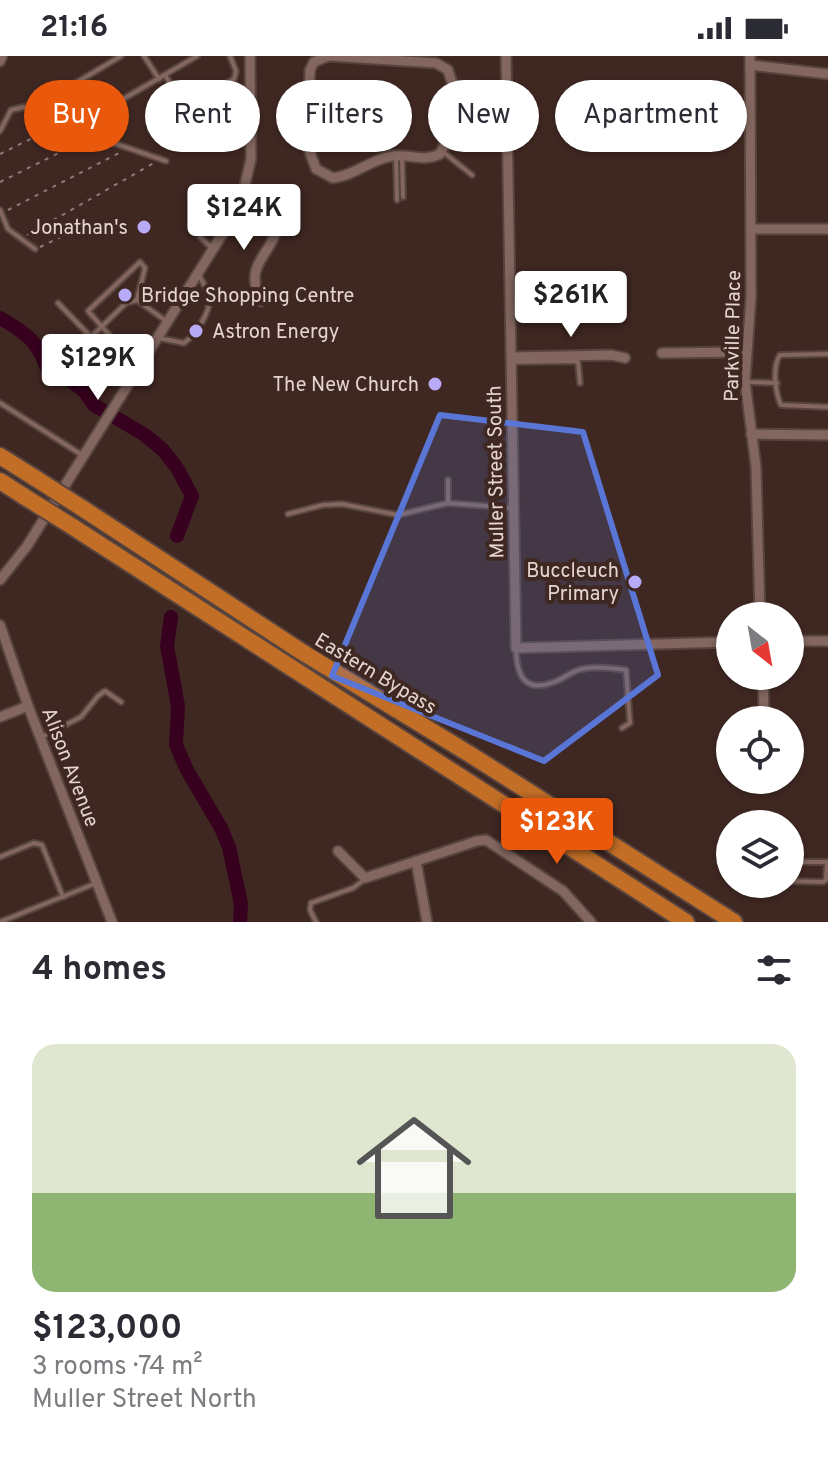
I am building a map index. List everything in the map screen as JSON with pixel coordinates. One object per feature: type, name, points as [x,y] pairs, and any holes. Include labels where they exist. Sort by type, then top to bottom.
[{"type":"highway","name":"Eastern Bypass","points":[[0,456],[302,652],[734,922]]},
{"type":"highway","name":"Eastern Bypass","points":[[0,481],[686,922]]},
{"type":"street","points":[[0,580],[27,546],[84,457],[214,251],[243,198],[251,159],[250,56]]},
{"type":"street","points":[[440,152],[431,158],[385,157],[337,178],[323,175],[316,169],[307,144],[310,70],[314,62],[328,56],[436,63],[445,67],[452,80]]},
{"type":"street","name":"Muller Street South","points":[[506,56],[506,80]]},
{"type":"street","points":[[750,60],[828,74]]},
{"type":"street","name":"Parkville Place","points":[[750,60],[751,297],[745,381],[756,467],[760,602]]},
{"type":"street","name":"Muller Street South","points":[[507,152],[516,648]]},
{"type":"street","points":[[243,198],[272,215],[278,226],[276,236],[256,264],[255,289],[261,301]]},
{"type":"street","points":[[751,229],[828,229]]},
{"type":"street","points":[[662,353],[746,352]]},
{"type":"street","points":[[512,360],[611,355],[625,358]]},
{"type":"street","points":[[751,434],[828,435]]},
{"type":"street","name":"Alison Avenue","points":[[0,625],[40,738],[112,922]]},
{"type":"street","points":[[804,641],[828,641]]},
{"type":"street","points":[[516,648],[716,642]]},
{"type":"street","points":[[0,717],[28,706]]},
{"type":"street","points":[[338,851],[365,878],[486,840],[563,891],[591,922]]},
{"type":"street","points":[[416,861],[427,922]]},
{"type":"lane","points":[[81,80],[121,56]]},
{"type":"lane","points":[[144,56],[159,79]]},
{"type":"lane","points":[[129,96],[197,56]]},
{"type":"lane","points":[[230,56],[236,71],[232,80]]},
{"type":"lane","points":[[165,75],[168,80]]},
{"type":"lane","points":[[0,131],[3,117],[13,108],[24,107]]},
{"type":"lane","points":[[129,149],[164,160]]},
{"type":"lane","points":[[443,152],[472,175]]},
{"type":"lane","points":[[399,155],[400,199]]},
{"type":"lane","points":[[211,199],[226,194],[243,198]]},
{"type":"lane","points":[[197,205],[203,224],[200,237],[214,251]]},
{"type":"lane","points":[[1,212],[8,229],[35,249]]},
{"type":"lane","points":[[126,354],[89,314],[90,308],[140,262],[145,268],[137,300]]},
{"type":"lane","points":[[159,338],[184,343],[198,326],[209,303],[199,275]]},
{"type":"lane","points":[[137,300],[169,323]]},
{"type":"lane","points":[[91,337],[126,303],[137,300]]},
{"type":"lane","points":[[58,303],[113,362]]},
{"type":"lane","points":[[828,354],[780,355],[776,360],[778,399],[783,406],[828,407]]},
{"type":"lane","points":[[512,360],[578,361],[580,383]]},
{"type":"lane","points":[[745,381],[777,383]]},
{"type":"lane","points":[[0,403],[84,457]]},
{"type":"lane","points":[[448,480],[448,503]]},
{"type":"lane","points":[[288,514],[342,504],[398,515],[448,503],[513,508]]},
{"type":"lane","points":[[516,648],[520,677],[536,685],[551,683],[586,668],[626,670],[630,723],[622,728]]},
{"type":"lane","points":[[40,738],[81,717],[105,691],[121,702]]},
{"type":"lane","points":[[0,857],[34,843],[42,845],[63,897]]},
{"type":"lane","points":[[804,862],[828,862],[826,880],[804,881]]},
{"type":"lane","points":[[316,922],[310,910],[311,903],[360,885],[365,878]]},
{"type":"lane","points":[[0,922],[97,883]]},
{"type":"path","points":[[0,154],[24,142]]},
{"type":"path","points":[[0,182],[61,152]]},
{"type":"path","points":[[1,212],[122,152]]},
{"type":"path","points":[[20,239],[164,160]]},
{"type":"path","points":[[35,249],[92,222]]},
{"type":"highlighted area","points":[[440,415],[583,432],[658,675],[544,761],[332,676]]},
{"type":"waterway","points":[[0,318],[28,337],[46,366],[59,371],[85,392],[94,405],[145,435],[163,450],[192,496],[177,536]]},
{"type":"waterway","points":[[171,617],[167,646],[178,706],[176,745],[229,847],[241,904],[240,922]]},
{"type":"place","name":"Jonathan's","points":[[144,227]]},
{"type":"place","name":"Bridge Shopping Centre","points":[[125,295]]},
{"type":"place","name":"Astron Energy","points":[[196,331]]},
{"type":"place","name":"The New Church","points":[[435,384]]},
{"type":"place","name":"Buccleuch Primary","points":[[635,582]]}]
